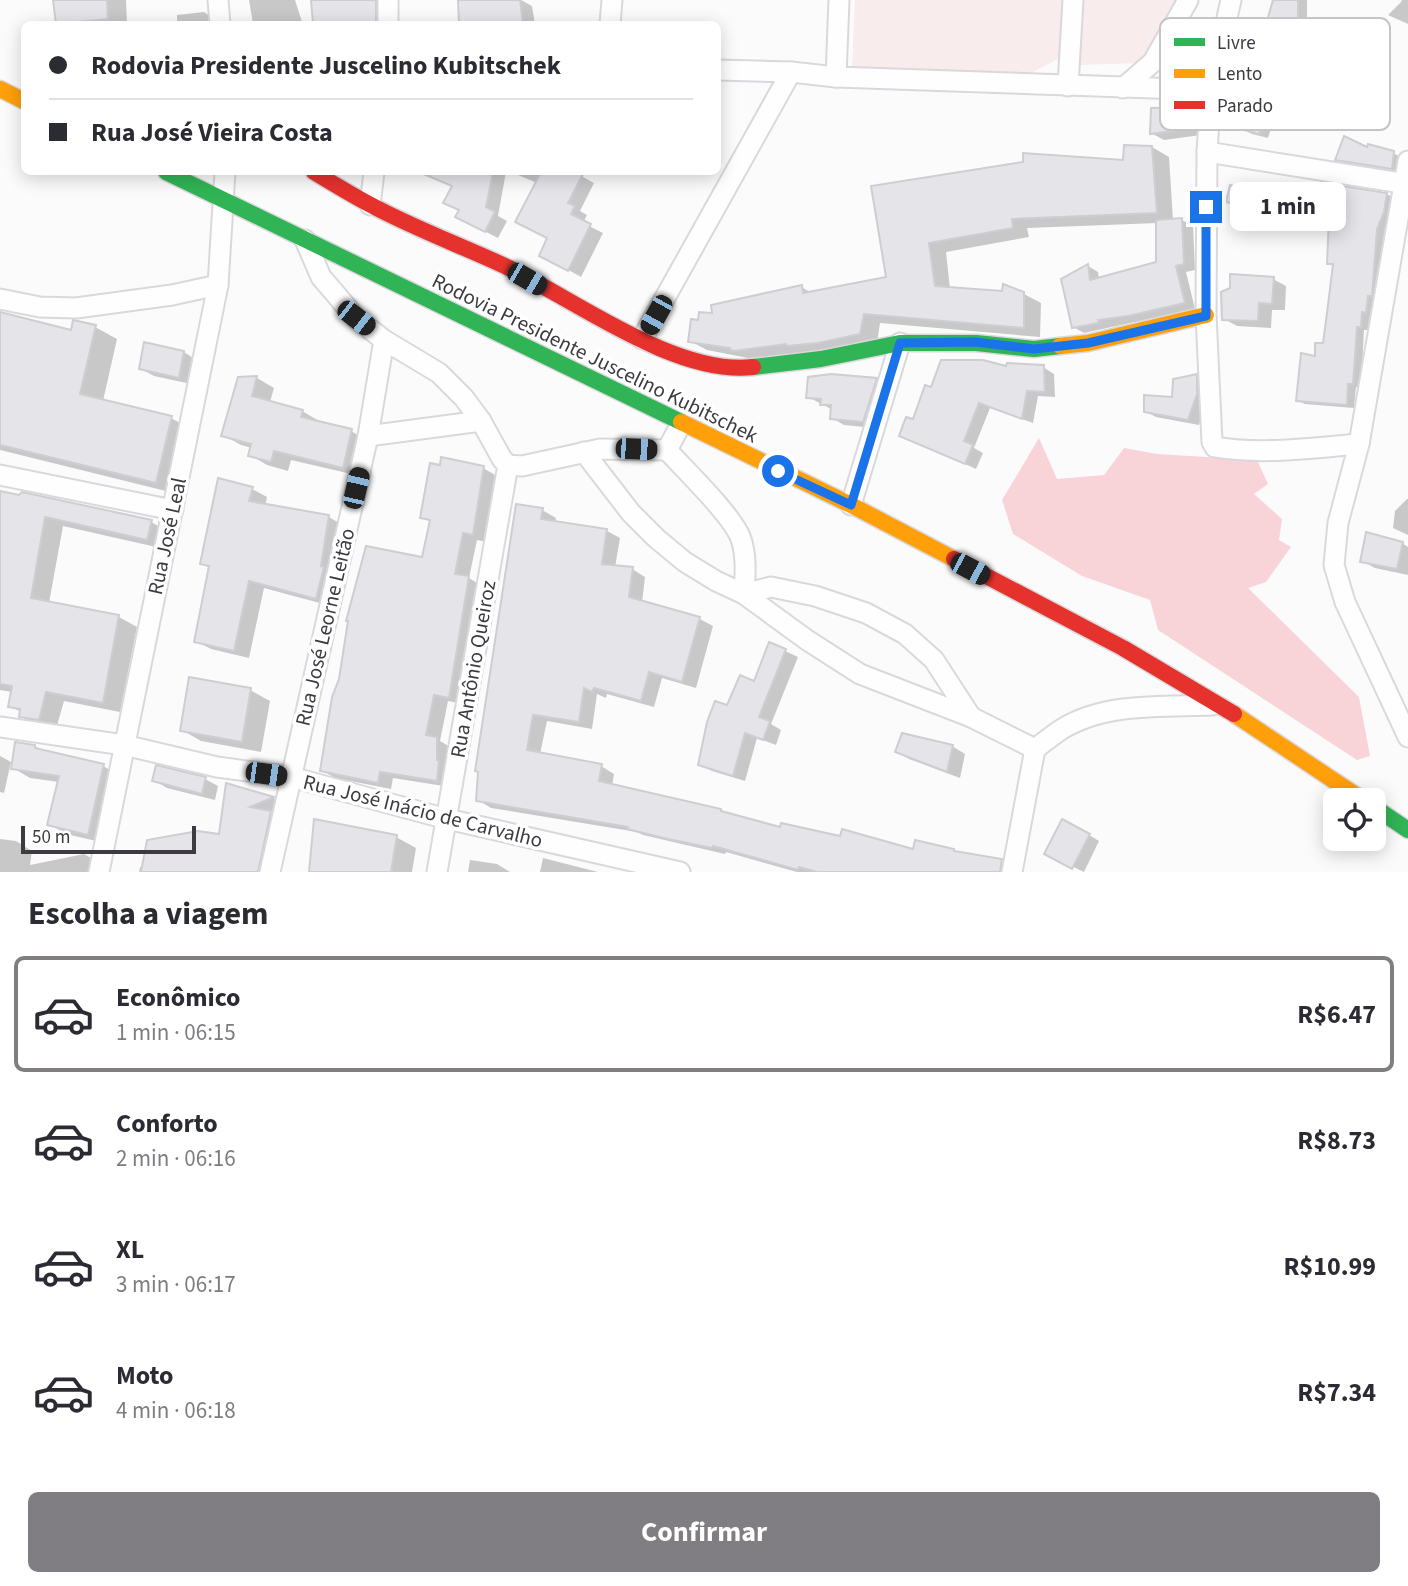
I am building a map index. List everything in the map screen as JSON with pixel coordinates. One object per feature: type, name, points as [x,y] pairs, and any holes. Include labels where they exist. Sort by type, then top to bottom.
[{"type":"main road","points":[[0,87],[21,99]]},
{"type":"main road","name":"Rodovia Presidente Juscelino Kubitschek","points":[[172,175],[851,505],[1123,648],[1221,705],[1345,788]]},
{"type":"main road","points":[[319,175],[370,205],[507,267],[674,355],[711,365],[743,368],[821,359],[900,343],[975,342],[1034,349],[1088,343],[1206,316]]},
{"type":"main road","points":[[1386,815],[1408,830]]},
{"type":"street","points":[[218,0],[220,21]]},
{"type":"street","points":[[388,0],[388,21]]},
{"type":"street","points":[[610,21],[612,0]]},
{"type":"street","points":[[836,77],[839,0]]},
{"type":"street","points":[[1068,86],[1073,0]]},
{"type":"street","points":[[1178,18],[1188,0]]},
{"type":"street","points":[[1227,18],[1231,0]]},
{"type":"street","points":[[1124,88],[1153,62],[1160,50]]},
{"type":"street","points":[[721,70],[1160,89]]},
{"type":"street","points":[[642,339],[791,72]]},
{"type":"street","points":[[0,87],[21,84]]},
{"type":"street","points":[[1208,130],[1206,316],[1212,442],[1215,447],[1230,450],[1285,450],[1359,444]]},
{"type":"street","points":[[1207,152],[1406,184]]},
{"type":"street","points":[[1408,161],[1359,444],[1338,523],[1334,565],[1345,602],[1408,737]]},
{"type":"street","name":"Rua José Leal","points":[[99,872],[218,285],[225,175]]},
{"type":"street","points":[[370,205],[374,175]]},
{"type":"street","points":[[305,239],[321,277],[356,318],[384,340],[439,373],[464,398],[481,421],[502,460],[508,465],[534,464],[600,449],[667,450],[731,522],[741,538],[746,563],[744,594]]},
{"type":"street","points":[[0,299],[40,307],[76,308],[172,295],[218,285]]},
{"type":"street","name":"Rua José Leorne Leitão","points":[[270,872],[368,436],[384,340]]},
{"type":"street","points":[[851,505],[900,343]]},
{"type":"street","points":[[368,436],[481,421]]},
{"type":"street","points":[[667,450],[681,424]]},
{"type":"street","points":[[584,452],[631,513],[685,562],[744,594],[860,674],[971,717],[1035,749]]},
{"type":"street","name":"Rua Antônio Queiroz","points":[[437,872],[508,465]]},
{"type":"street","points":[[0,475],[173,510]]},
{"type":"street","points":[[744,594],[771,587],[815,596],[866,614],[905,634],[934,660],[971,717]]},
{"type":"street","points":[[1012,872],[1035,749],[1064,728],[1118,710],[1221,705]]},
{"type":"street","name":"Rua José Inácio de Carvalho","points":[[0,727],[124,745],[217,767],[291,777],[447,819],[680,872]]},
{"type":"shaded area","points":[[855,0],[1067,0],[1066,55],[1013,82],[852,68]]},
{"type":"shaded area","points":[[1082,0],[1182,0],[1171,18],[1160,18],[1160,35],[1142,63],[1080,65]]},
{"type":"shaded area","points":[[1039,438],[1057,479],[1104,475],[1124,448],[1157,454],[1257,460],[1268,484],[1254,494],[1282,519],[1279,540],[1291,547],[1266,582],[1248,588],[1359,697],[1370,756],[1357,760],[1158,630],[1150,600],[1082,576],[1013,534],[1002,500]]},
{"type":"building","points":[[53,0],[107,0],[108,19],[56,21]]},
{"type":"building","points":[[311,0],[376,0],[376,21],[313,21]]},
{"type":"building","points":[[458,0],[520,0],[523,21],[459,21]]},
{"type":"building","points":[[1273,0],[1298,0],[1298,18],[1268,18]]},
{"type":"building","points":[[1151,108],[1160,108],[1160,130],[1181,130],[1150,134]]},
{"type":"building","points":[[1244,130],[1260,130],[1259,134]]},
{"type":"building","points":[[1344,136],[1367,147],[1368,144],[1394,151],[1392,169],[1335,160]]},
{"type":"building","points":[[1124,145],[1152,146],[1157,213],[1012,219],[1013,228],[929,243],[935,286],[1002,291],[1003,284],[1024,292],[1024,328],[864,314],[860,334],[818,343],[735,351],[688,342],[691,319],[698,320],[699,312],[712,313],[711,305],[802,285],[803,293],[886,277],[871,186],[1023,162],[1023,153],[1123,160]]},
{"type":"building","points":[[426,175],[492,175],[486,207],[495,212],[485,232],[455,217],[459,210],[443,203],[452,186]]},
{"type":"building","points":[[539,175],[582,175],[568,203],[575,206],[571,214],[591,224],[568,271],[539,256],[547,238],[515,222]]},
{"type":"building","points":[[1323,183],[1387,193],[1384,212],[1377,229],[1372,296],[1368,296],[1366,313],[1362,312],[1361,327],[1357,327],[1353,384],[1348,384],[1347,405],[1296,401],[1301,353],[1315,356],[1315,343],[1323,343],[1327,313],[1333,264],[1327,264],[1329,217],[1315,213]]},
{"type":"building","points":[[1230,185],[1273,195],[1269,212],[1226,202]]},
{"type":"building","points":[[1182,218],[1184,264],[1176,266],[1185,303],[1098,320],[1099,323],[1072,328],[1061,279],[1088,264],[1090,280],[1156,262],[1156,220]]},
{"type":"building","points":[[1230,274],[1274,277],[1272,304],[1259,303],[1258,321],[1222,320],[1221,292],[1230,288]]},
{"type":"building","points":[[0,312],[71,330],[73,320],[96,325],[80,394],[172,416],[156,483],[0,445]]},
{"type":"building","points":[[144,342],[184,351],[179,378],[139,369]]},
{"type":"building","points":[[941,360],[983,360],[1006,366],[1007,363],[1044,365],[1045,392],[1027,391],[1022,419],[979,403],[964,441],[973,445],[965,464],[899,436],[906,417],[913,419],[925,385],[931,387]]},
{"type":"building","points":[[831,374],[877,378],[863,422],[830,419],[831,405],[820,405],[821,399],[806,398],[808,377]]},
{"type":"building","points":[[1197,374],[1197,394],[1188,420],[1144,412],[1144,395],[1172,397],[1173,379]]},
{"type":"building","points":[[257,376],[252,396],[303,410],[301,417],[352,429],[343,468],[274,451],[271,462],[248,456],[251,444],[221,436],[238,377]]},
{"type":"building","points":[[441,457],[484,466],[473,535],[463,533],[455,574],[469,576],[449,698],[434,695],[426,735],[437,737],[437,781],[380,772],[378,783],[320,771],[332,697],[339,679],[346,621],[366,546],[422,557],[430,520],[420,518],[430,463],[440,465]]},
{"type":"building","points":[[218,478],[253,487],[249,501],[329,515],[321,566],[324,567],[316,599],[249,581],[234,651],[194,642],[209,566],[200,564]]},
{"type":"building","points":[[0,491],[19,495],[22,492],[152,520],[147,540],[45,517],[31,598],[119,615],[103,703],[46,692],[39,720],[19,717],[20,709],[8,707],[12,686],[0,684]]},
{"type":"building","points":[[516,504],[543,508],[541,519],[607,529],[602,564],[633,567],[629,597],[700,617],[682,682],[649,672],[641,701],[594,688],[592,692],[584,688],[579,722],[533,715],[527,750],[602,764],[599,781],[721,809],[780,827],[781,823],[840,836],[842,829],[913,849],[915,840],[954,851],[1002,859],[1000,872],[817,872],[799,867],[798,870],[713,846],[712,848],[668,839],[627,829],[628,827],[476,801],[478,772],[475,771]]},
{"type":"building","points":[[1366,532],[1403,542],[1397,569],[1360,562]]},
{"type":"building","points":[[769,642],[786,649],[759,717],[770,721],[763,740],[745,733],[733,776],[698,765],[707,722],[715,701],[727,705],[740,675],[754,681]]},
{"type":"building","points":[[189,677],[251,688],[242,742],[180,731]]},
{"type":"building","points":[[902,733],[953,745],[947,772],[895,752]]},
{"type":"building","points":[[15,742],[104,764],[88,835],[47,825],[59,776],[11,769]]},
{"type":"building","points":[[156,765],[206,777],[202,794],[152,781]]},
{"type":"building","points":[[226,783],[274,797],[250,807],[271,811],[258,872],[141,872],[147,840],[198,831],[219,834]]},
{"type":"building","points":[[314,819],[397,835],[391,872],[309,872]]},
{"type":"building","points":[[1062,819],[1090,834],[1072,869],[1044,854]]},
{"type":"traffic: fast","points":[[172,175],[681,422]]},
{"type":"traffic: fast","points":[[753,367],[821,359],[900,343],[976,343],[1034,349],[1060,346]]},
{"type":"traffic: fast","points":[[1386,815],[1408,830]]},
{"type":"traffic: slow","points":[[0,89],[21,100]]},
{"type":"traffic: slow","points":[[1060,346],[1088,343],[1206,315]]},
{"type":"traffic: slow","points":[[681,422],[954,559]]},
{"type":"traffic: slow","points":[[1234,714],[1345,788]]},
{"type":"traffic: jam","points":[[319,175],[386,213],[505,266],[658,348],[691,360],[723,367],[753,367]]},
{"type":"traffic: jam","points":[[954,559],[1123,648],[1234,714]]},
{"type":"route","points":[[778,471],[851,505],[900,343],[975,342],[1034,349],[1088,343],[1206,316],[1206,207]]}]
